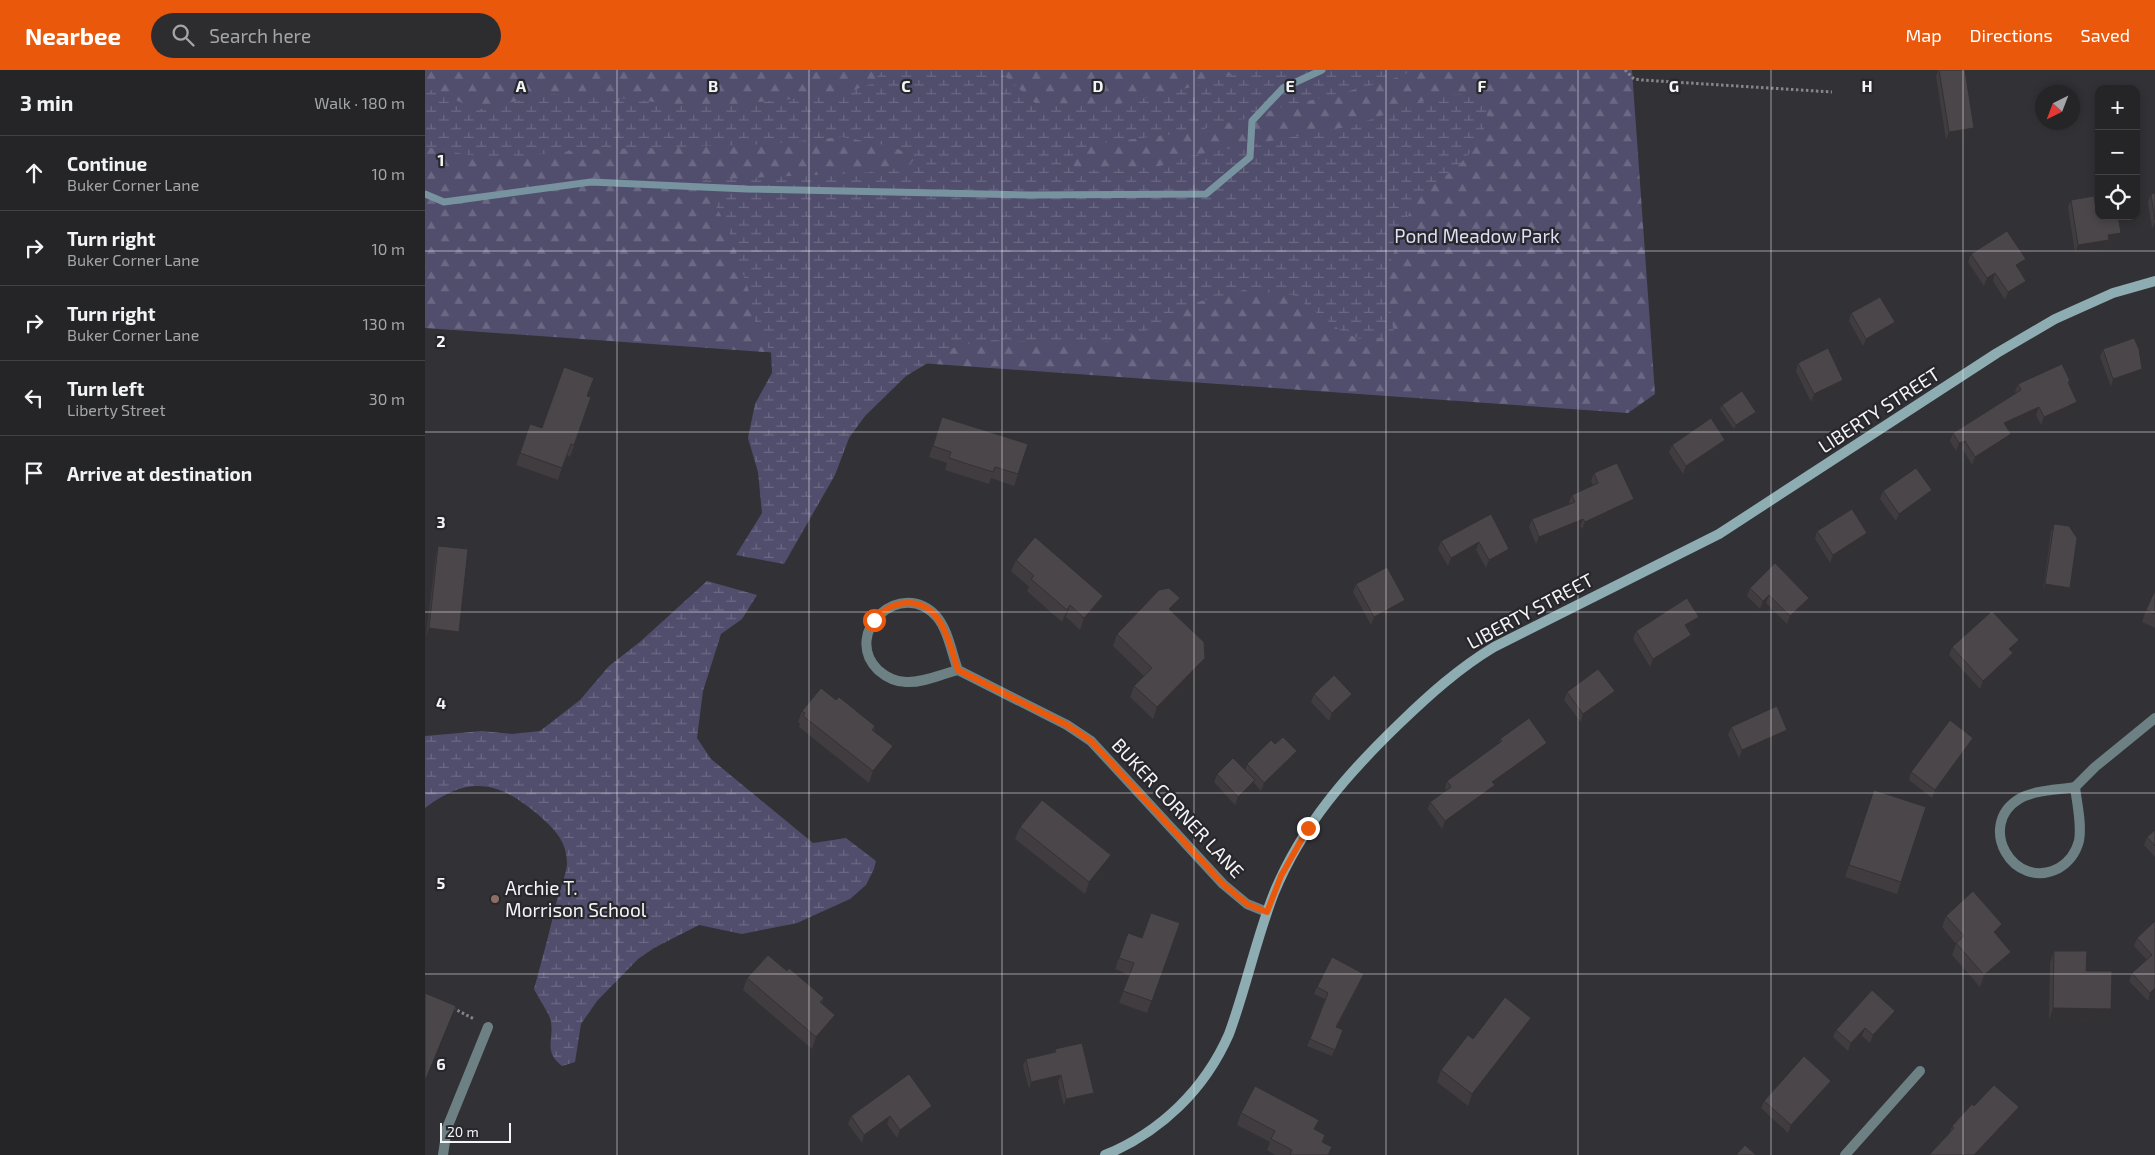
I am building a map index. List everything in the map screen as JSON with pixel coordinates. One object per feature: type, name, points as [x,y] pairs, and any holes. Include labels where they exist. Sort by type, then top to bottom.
[{"type":"main road","name":"LIBERTY STREET","points":[[1105,1155],[1145,1136],[1171,1115],[1214,1064],[1222,1050],[1236,1015],[1267,912],[1281,876],[1299,843],[1336,789],[1358,764],[1422,702],[1476,658],[1536,625],[1719,534],[1997,353],[2049,322],[2095,300],[2155,281]]},
{"type":"street","points":[[911,603],[925,607],[942,624],[958,670],[913,682],[898,681],[890,678],[874,665],[869,653],[867,639],[874,620],[883,611],[896,604],[911,603]]},
{"type":"street","name":"BUKER CORNER LANE","points":[[958,670],[1067,725],[1091,741],[1223,884],[1247,904],[1267,912]]},
{"type":"street","points":[[2075,787],[2080,834],[2077,848],[2068,861],[2057,869],[2042,873],[2027,871],[2013,863],[2005,852],[2000,837],[2001,823],[2009,807],[2027,795],[2075,787],[2095,767],[2155,718]]},
{"type":"street","points":[[443,1155],[447,1128],[488,1026]]},
{"type":"street","points":[[1845,1155],[1920,1071]]},
{"type":"path","points":[[1625,70],[1634,79],[1642,80],[1832,92]]},
{"type":"path","points":[[447,1006],[488,1026]]},
{"type":"green space","name":"Pond Meadow Park","points":[[425,70],[1632,70],[1655,394],[1628,413],[425,328]]},
{"type":"green space","points":[[883,70],[998,70],[1035,103],[1119,104],[1204,84],[1244,70],[1415,70],[1385,82],[1189,132],[1094,144],[1074,153],[1069,162],[1075,167],[1089,170],[1157,167],[1189,156],[1352,126],[1426,100],[1457,94],[1477,97],[1488,106],[1486,123],[1480,142],[1456,168],[1415,198],[1385,276],[1394,334],[1384,338],[1360,339],[1344,333],[1293,295],[1244,290],[1198,302],[1151,329],[1117,340],[1091,343],[983,340],[953,348],[906,376],[865,416],[849,438],[835,475],[784,564],[736,555],[762,513],[758,472],[748,438],[755,404],[772,373],[771,351],[757,333],[751,298],[729,231],[702,180],[881,172],[909,165],[916,157],[890,146],[842,137],[769,144],[582,150],[492,159],[425,147],[425,88],[450,97],[476,110],[549,94],[611,97],[699,107],[839,95],[871,84]]},
{"type":"green space","points":[[707,581],[757,595],[742,619],[721,634],[703,691],[697,738],[711,759],[813,843],[846,838],[876,861],[874,869],[866,885],[850,899],[797,923],[742,934],[699,925],[654,948],[638,959],[597,1001],[581,1024],[575,1062],[562,1066],[556,1061],[551,1050],[551,1022],[534,989],[567,864],[563,844],[553,829],[528,807],[500,790],[486,786],[457,789],[425,808],[425,736],[482,731],[512,734],[540,731],[580,700],[609,666],[641,641]]},
{"type":"building","points":[[1939,70],[1965,70],[1974,128],[1949,132]]},
{"type":"building","points":[[2155,193],[2155,220],[2151,194]]},
{"type":"building","points":[[2094,196],[2095,220],[2119,220],[2121,233],[2108,235],[2109,240],[2078,245],[2071,200]]},
{"type":"building","points":[[2007,231],[2026,259],[2016,265],[2026,281],[2008,292],[1995,273],[1987,278],[1971,254]]},
{"type":"building","points":[[1880,297],[1895,322],[1866,339],[1851,313]]},
{"type":"building","points":[[2134,338],[2139,349],[2142,369],[2113,379],[2103,349]]},
{"type":"building","points":[[1828,348],[1843,380],[1814,394],[1798,363]]},
{"type":"building","points":[[2062,364],[2077,402],[2044,417],[2039,407],[2004,423],[2011,434],[1975,457],[1965,441],[1959,443],[1953,433],[2021,390],[2018,384]]},
{"type":"building","points":[[564,367],[594,378],[587,396],[591,397],[574,445],[571,444],[562,468],[520,453],[530,424],[542,428]]},
{"type":"building","points":[[1742,391],[1756,412],[1736,425],[1722,405]]},
{"type":"building","points":[[942,417],[1028,444],[1018,474],[995,467],[993,472],[949,458],[951,452],[933,446]]},
{"type":"building","points":[[1711,418],[1725,440],[1686,466],[1672,445]]},
{"type":"building","points":[[1617,463],[1634,499],[1585,522],[1583,519],[1539,537],[1532,519],[1575,502],[1572,495],[1598,483],[1594,473]]},
{"type":"building","points":[[1916,468],[1932,490],[1899,514],[1883,491]]},
{"type":"building","points":[[1852,509],[1867,533],[1833,555],[1817,531]]},
{"type":"building","points":[[1491,514],[1509,549],[1489,560],[1479,542],[1451,558],[1441,541]]},
{"type":"building","points":[[2054,524],[2069,526],[2077,538],[2070,588],[2045,584]]},
{"type":"building","points":[[1035,537],[1103,596],[1084,618],[1070,605],[1067,610],[1031,579],[1034,576],[1016,560]]},
{"type":"building","points":[[438,546],[468,549],[459,632],[429,628]]},
{"type":"building","points":[[1775,563],[1809,598],[1790,616],[1769,595],[1763,601],[1750,588]]},
{"type":"building","points":[[1387,567],[1405,600],[1374,617],[1356,584]]},
{"type":"building","points":[[1169,588],[1180,598],[1169,609],[1204,642],[1205,658],[1157,707],[1134,686],[1152,668],[1117,634],[1159,590]]},
{"type":"building","points":[[2155,590],[2155,614],[2146,610]]},
{"type":"building","points":[[1687,598],[1699,617],[1685,625],[1691,635],[1653,659],[1636,631]]},
{"type":"building","points":[[1992,611],[2019,640],[2009,649],[2013,653],[1983,681],[1952,647]]},
{"type":"building","points":[[1598,669],[1615,691],[1583,714],[1567,692]]},
{"type":"building","points":[[1334,675],[1352,694],[1332,713],[1314,694]]},
{"type":"building","points":[[821,688],[836,700],[839,697],[875,726],[872,730],[893,746],[873,771],[803,716],[805,713],[802,711]]},
{"type":"building","points":[[1777,706],[1787,730],[1742,750],[1731,727]]},
{"type":"building","points":[[1529,718],[1547,743],[1492,782],[1495,785],[1445,821],[1430,802],[1451,787],[1447,781],[1502,741],[1500,739]]},
{"type":"building","points":[[1950,720],[1973,738],[1935,790],[1911,772]]},
{"type":"building","points":[[1283,737],[1297,751],[1264,783],[1247,764],[1271,740],[1275,744]]},
{"type":"building","points":[[1233,758],[1255,780],[1238,797],[1217,774]]},
{"type":"building","points":[[1874,790],[1926,807],[1901,882],[1849,865]]},
{"type":"building","points":[[1042,800],[1111,855],[1089,882],[1020,827]]},
{"type":"building","points":[[2155,830],[2155,846],[2147,837]]},
{"type":"building","points":[[1973,891],[2002,924],[1994,932],[2011,952],[1984,975],[1956,943],[1964,936],[1946,916]]},
{"type":"building","points":[[1151,913],[1180,923],[1152,1001],[1123,991],[1134,963],[1119,958],[1128,933],[1142,938]]},
{"type":"building","points":[[2155,921],[2155,988],[2150,993],[2132,973],[2152,955],[2137,938]]},
{"type":"building","points":[[2054,951],[2087,951],[2086,971],[2112,971],[2111,1009],[2053,1008]]},
{"type":"building","points":[[768,955],[787,971],[789,968],[824,998],[820,1002],[835,1015],[816,1037],[747,978]]},
{"type":"building","points":[[1332,957],[1364,974],[1336,1027],[1343,1030],[1335,1050],[1310,1039],[1328,993],[1317,987]]},
{"type":"building","points":[[1872,990],[1895,1011],[1873,1035],[1865,1028],[1851,1043],[1836,1030]]},
{"type":"building","points":[[425,993],[456,1006],[425,1081]]},
{"type":"building","points":[[1505,997],[1531,1018],[1472,1094],[1441,1070],[1468,1035],[1473,1039]]},
{"type":"building","points":[[1082,1043],[1094,1093],[1066,1099],[1061,1075],[1031,1082],[1026,1059],[1056,1052],[1055,1049]]},
{"type":"building","points":[[1804,1056],[1831,1081],[1791,1125],[1764,1101]]},
{"type":"building","points":[[909,1074],[932,1106],[900,1130],[890,1116],[864,1135],[851,1116]]},
{"type":"building","points":[[1994,1085],[2019,1107],[1974,1155],[1929,1155],[1954,1128],[1952,1126],[1972,1104],[1974,1106]]},
{"type":"building","points":[[1255,1086],[1319,1120],[1314,1129],[1325,1135],[1322,1142],[1332,1147],[1328,1155],[1290,1155],[1292,1150],[1271,1139],[1275,1131],[1241,1113]]},
{"type":"building","points":[[1745,1145],[1756,1155],[1736,1155]]},
{"type":"waterway","points":[[425,194],[444,202],[591,182],[747,189],[1030,195],[1206,194],[1250,157],[1252,121],[1283,88],[1322,70]]},
{"type":"place","name":"Archie T. Morrison School","points":[[495,899]]},
{"type":"route","points":[[874,620],[888,607],[896,604],[911,603],[925,607],[942,624],[958,670],[1080,732],[1101,750],[1223,884],[1247,904],[1267,912],[1281,876],[1308,828]]}]
